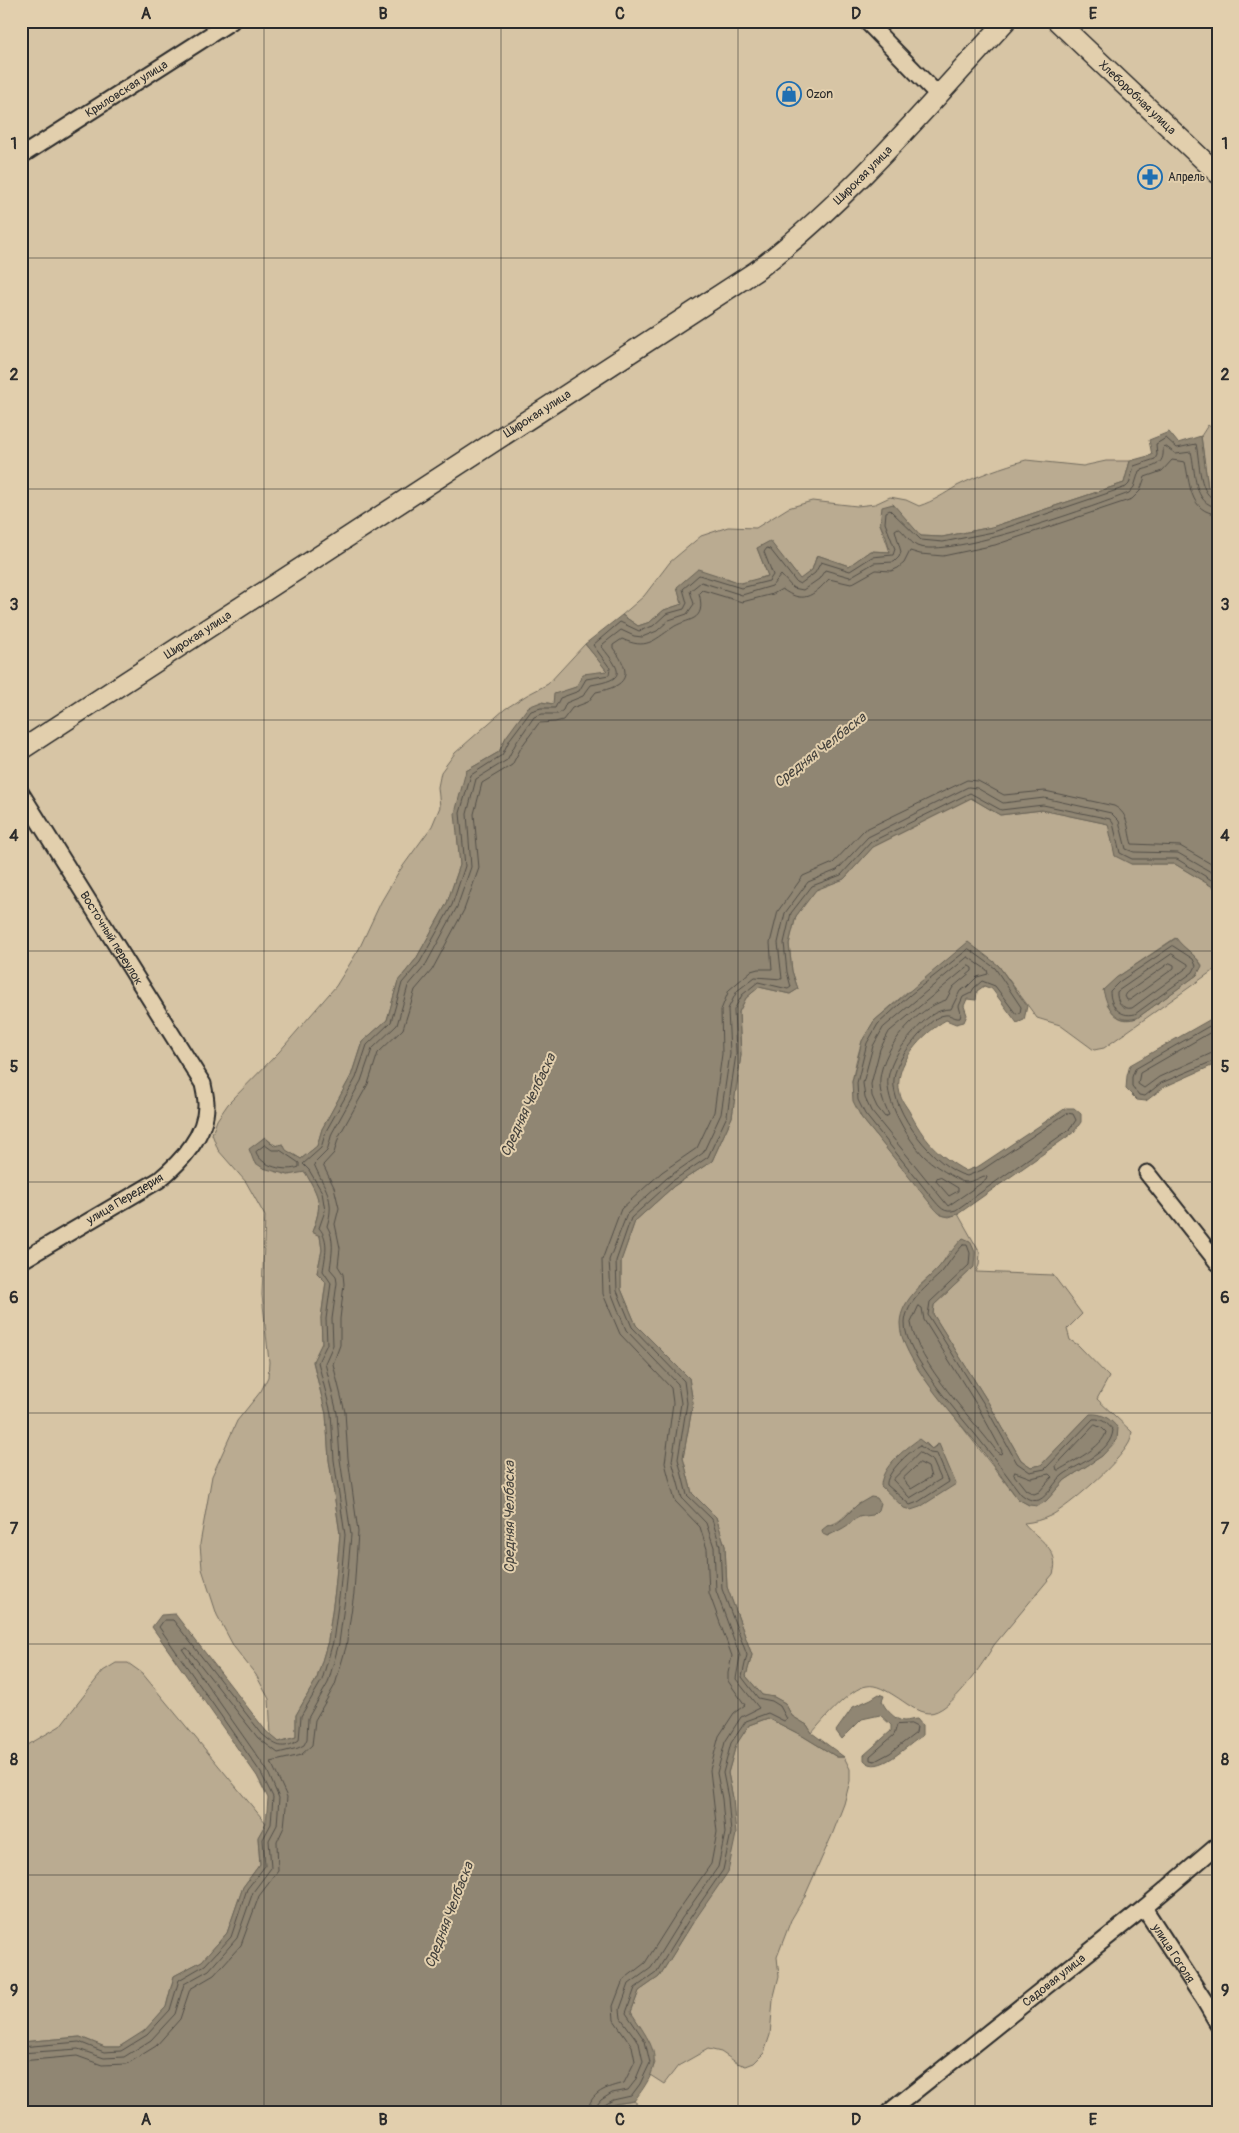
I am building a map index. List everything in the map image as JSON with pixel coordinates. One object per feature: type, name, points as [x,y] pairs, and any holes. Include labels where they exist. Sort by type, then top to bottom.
[{"type":"street","name":"Крыловская улица","points":[[21,156],[232,21]]},
{"type":"street","points":[[866,21],[938,95]]},
{"type":"street","name":"Широкая улица","points":[[21,750],[756,271],[791,244],[828,211],[880,158],[1006,21]]},
{"type":"street","name":"Хлеборобная улица","points":[[1057,21],[1218,174]]},
{"type":"street","name":"Восточный переулок","points":[[21,793],[203,1084]]},
{"type":"street","name":"улица Передерия","points":[[21,1261],[160,1180],[174,1167],[198,1135],[204,1119],[206,1104],[203,1084]]},
{"type":"street","points":[[1147,1173],[1218,1263]]},
{"type":"street","name":"Садовая улица","points":[[889,2112],[1144,1908],[1218,1845]]},
{"type":"street","name":"улица Гоголя","points":[[1144,1908],[1218,2024]]},
{"type":"shaded area","points":[[1208,425],[1218,433],[1216,496],[1208,488],[1201,436]]},
{"type":"shaded area","points":[[1026,460],[1083,466],[1106,461],[1130,461],[1124,483],[992,527],[942,537],[921,536],[880,524],[890,552],[870,551],[849,566],[817,555],[812,570],[800,580],[786,561],[757,548],[768,576],[741,584],[727,578],[683,604],[664,610],[650,622],[638,626],[622,615],[644,596],[670,562],[701,536],[728,527],[756,528],[788,508],[812,501],[857,506],[875,504],[890,497],[906,500],[919,506],[974,478]]},
{"type":"shaded area","points":[[585,644],[607,671],[576,687],[555,695],[554,704],[541,702],[506,737],[499,752],[466,771],[458,841],[460,865],[447,903],[416,959],[398,981],[387,1020],[362,1042],[351,1076],[322,1129],[317,1146],[301,1159],[265,1137],[259,1142],[288,1175],[305,1171],[317,1195],[319,1207],[312,1232],[320,1236],[322,1250],[317,1273],[326,1281],[321,1318],[322,1343],[313,1362],[326,1414],[329,1460],[340,1534],[328,1641],[317,1678],[296,1715],[296,1737],[279,1742],[271,1736],[269,1699],[256,1675],[234,1647],[217,1615],[202,1569],[200,1544],[212,1476],[237,1421],[261,1391],[268,1377],[269,1362],[262,1295],[265,1216],[246,1182],[218,1150],[212,1134],[217,1120],[228,1104],[279,1052],[336,986],[359,949],[381,902],[398,873],[432,826],[440,807],[438,787],[441,772],[455,753],[505,709],[548,684]]},
{"type":"shaded area","points":[[971,798],[1000,815],[1042,810],[1109,824],[1131,864],[1175,864],[1218,890],[1218,967],[1104,1048],[1094,1050],[1060,1025],[1037,1018],[998,965],[907,992],[874,1021],[862,1041],[852,1082],[861,1117],[941,1215],[949,1217],[958,1214],[980,1253],[976,1272],[1053,1275],[1082,1314],[1067,1329],[1070,1340],[1078,1345],[1109,1377],[1097,1399],[1132,1432],[1130,1442],[1115,1461],[1081,1494],[1050,1516],[1024,1523],[1051,1551],[1055,1565],[1053,1574],[994,1645],[966,1686],[947,1705],[937,1711],[925,1713],[881,1688],[867,1686],[860,1688],[845,1698],[812,1733],[807,1725],[792,1716],[785,1703],[774,1697],[762,1695],[746,1676],[752,1655],[727,1587],[725,1546],[716,1517],[692,1493],[683,1458],[693,1403],[689,1378],[636,1325],[621,1289],[621,1260],[635,1221],[674,1186],[712,1161],[732,1117],[741,1055],[739,1012],[746,998],[759,987],[790,994],[798,989],[792,971],[789,944],[796,916],[816,889],[844,879],[873,847]],"holes":[[[1175,938],[1202,965],[1197,975],[1137,1018],[1127,1020],[1119,1018],[1107,1004],[1116,978]],[[950,1251],[974,1267],[934,1305],[933,1314],[988,1402],[1021,1460],[1031,1467],[1041,1465],[1090,1414],[1102,1456],[1065,1480],[1046,1501],[1029,1505],[1018,1499],[925,1379],[919,1286],[939,1268]],[[926,1443],[932,1449],[881,1486]],[[871,1497],[862,1516],[827,1536],[827,1526],[837,1522]]]},
{"type":"shaded area","points":[[116,1663],[128,1663],[142,1673],[266,1823],[258,1838],[260,1864],[243,1887],[227,1933],[202,1961],[174,1976],[166,2007],[144,2032],[119,2047],[105,2047],[80,2037],[21,2042],[21,1749],[60,1726],[103,1671]]},
{"type":"shaded area","points":[[768,1718],[837,1757],[844,1757],[850,1769],[850,1781],[844,1804],[804,1898],[791,1920],[777,1957],[779,1976],[773,2000],[770,2035],[764,2053],[754,2063],[746,2066],[737,2063],[721,2052],[708,2049],[678,2066],[664,2084],[650,2075],[655,2063],[631,2012],[639,1991],[659,1977],[692,1924],[733,1798],[728,1773],[736,1744],[749,1725]]},
{"type":"shaded area","points":[[634,2101],[643,2108],[643,2112],[604,2112],[615,2104]]},
{"type":"water","name":"Средняя Челбаска","points":[[1169,432],[1178,443],[1201,436],[1208,488],[1218,496],[1218,890],[1175,864],[1131,864],[1115,856],[1108,824],[1042,810],[1000,815],[971,798],[873,847],[844,879],[816,890],[796,916],[789,944],[792,971],[798,989],[790,994],[759,987],[746,998],[739,1012],[741,1055],[732,1117],[712,1161],[674,1186],[635,1221],[621,1261],[621,1289],[636,1325],[689,1378],[693,1403],[683,1458],[692,1493],[716,1517],[725,1546],[727,1587],[752,1655],[746,1676],[762,1695],[774,1697],[785,1703],[792,1716],[807,1725],[812,1733],[844,1757],[837,1757],[768,1718],[749,1725],[736,1745],[728,1773],[733,1798],[736,1834],[728,1872],[692,1924],[659,1977],[639,1991],[631,2012],[647,2037],[654,2056],[651,2075],[644,2087],[634,2101],[615,2104],[604,2112],[21,2112],[21,2042],[80,2037],[105,2047],[119,2047],[144,2031],[166,2007],[174,1976],[202,1961],[227,1933],[243,1887],[260,1864],[258,1837],[266,1823],[268,1798],[257,1776],[152,1627],[161,1615],[175,1614],[266,1731],[279,1742],[296,1737],[296,1715],[317,1678],[328,1641],[340,1534],[329,1460],[326,1414],[313,1361],[322,1343],[321,1318],[326,1282],[317,1273],[322,1250],[320,1236],[312,1232],[319,1207],[317,1195],[305,1172],[288,1175],[263,1168],[254,1162],[249,1149],[265,1137],[274,1146],[283,1144],[286,1150],[301,1159],[317,1146],[322,1129],[351,1076],[362,1042],[387,1020],[398,981],[416,959],[447,903],[460,865],[455,813],[466,771],[499,752],[506,737],[528,707],[541,702],[553,704],[554,694],[576,687],[583,674],[607,671],[585,644],[622,615],[638,626],[650,622],[664,610],[682,604],[677,587],[698,569],[741,583],[768,576],[757,548],[770,541],[800,579],[812,570],[817,555],[849,566],[870,551],[890,552],[880,524],[882,507],[893,504],[921,536],[942,537],[992,527],[1124,483],[1130,461],[1152,455],[1149,440]]},
{"type":"water","points":[[1176,938],[1202,966],[1197,975],[1137,1018],[1123,1019],[1117,1017],[1107,1003],[1103,990],[1116,978]]},
{"type":"water","points":[[968,942],[998,965],[1027,1006],[1024,1020],[1017,1023],[992,989],[984,986],[977,991],[976,1000],[967,999],[964,1006],[967,1015],[964,1022],[956,1024],[946,1020],[919,1041],[905,1061],[899,1083],[901,1098],[920,1130],[939,1153],[966,1171],[979,1166],[1066,1108],[1074,1108],[1081,1114],[1081,1122],[1074,1132],[958,1214],[944,1216],[935,1209],[861,1117],[853,1101],[852,1082],[862,1041],[874,1021]]},
{"type":"water","points":[[1218,1015],[1218,1063],[1164,1087],[1146,1101],[1137,1100],[1126,1089],[1130,1065]]},
{"type":"water","points":[[963,1238],[970,1241],[975,1252],[974,1267],[934,1305],[933,1314],[988,1402],[1021,1460],[1031,1467],[1041,1465],[1090,1414],[1099,1414],[1106,1417],[1118,1428],[1117,1440],[1102,1456],[1065,1480],[1046,1501],[1038,1506],[1029,1505],[1018,1499],[930,1386],[918,1369],[902,1337],[901,1314],[909,1299]]},
{"type":"water","points":[[919,1439],[932,1449],[939,1444],[956,1484],[920,1507],[911,1510],[904,1508],[881,1486],[882,1479],[889,1466],[900,1454]]},
{"type":"water","points":[[871,1497],[877,1498],[880,1503],[878,1510],[873,1515],[857,1517],[847,1526],[827,1536],[823,1534],[822,1530],[827,1526],[836,1524],[857,1505]]},
{"type":"water","points":[[879,1694],[884,1696],[882,1701],[885,1707],[897,1719],[904,1721],[917,1719],[922,1725],[922,1736],[893,1757],[877,1765],[870,1764],[864,1760],[864,1755],[891,1731],[891,1725],[880,1715],[862,1719],[842,1739],[836,1731],[853,1707]]},
{"type":"place","name":"Ozon","points":[[789,94]]},
{"type":"place","name":"Апрель","points":[[1150,177]]}]
